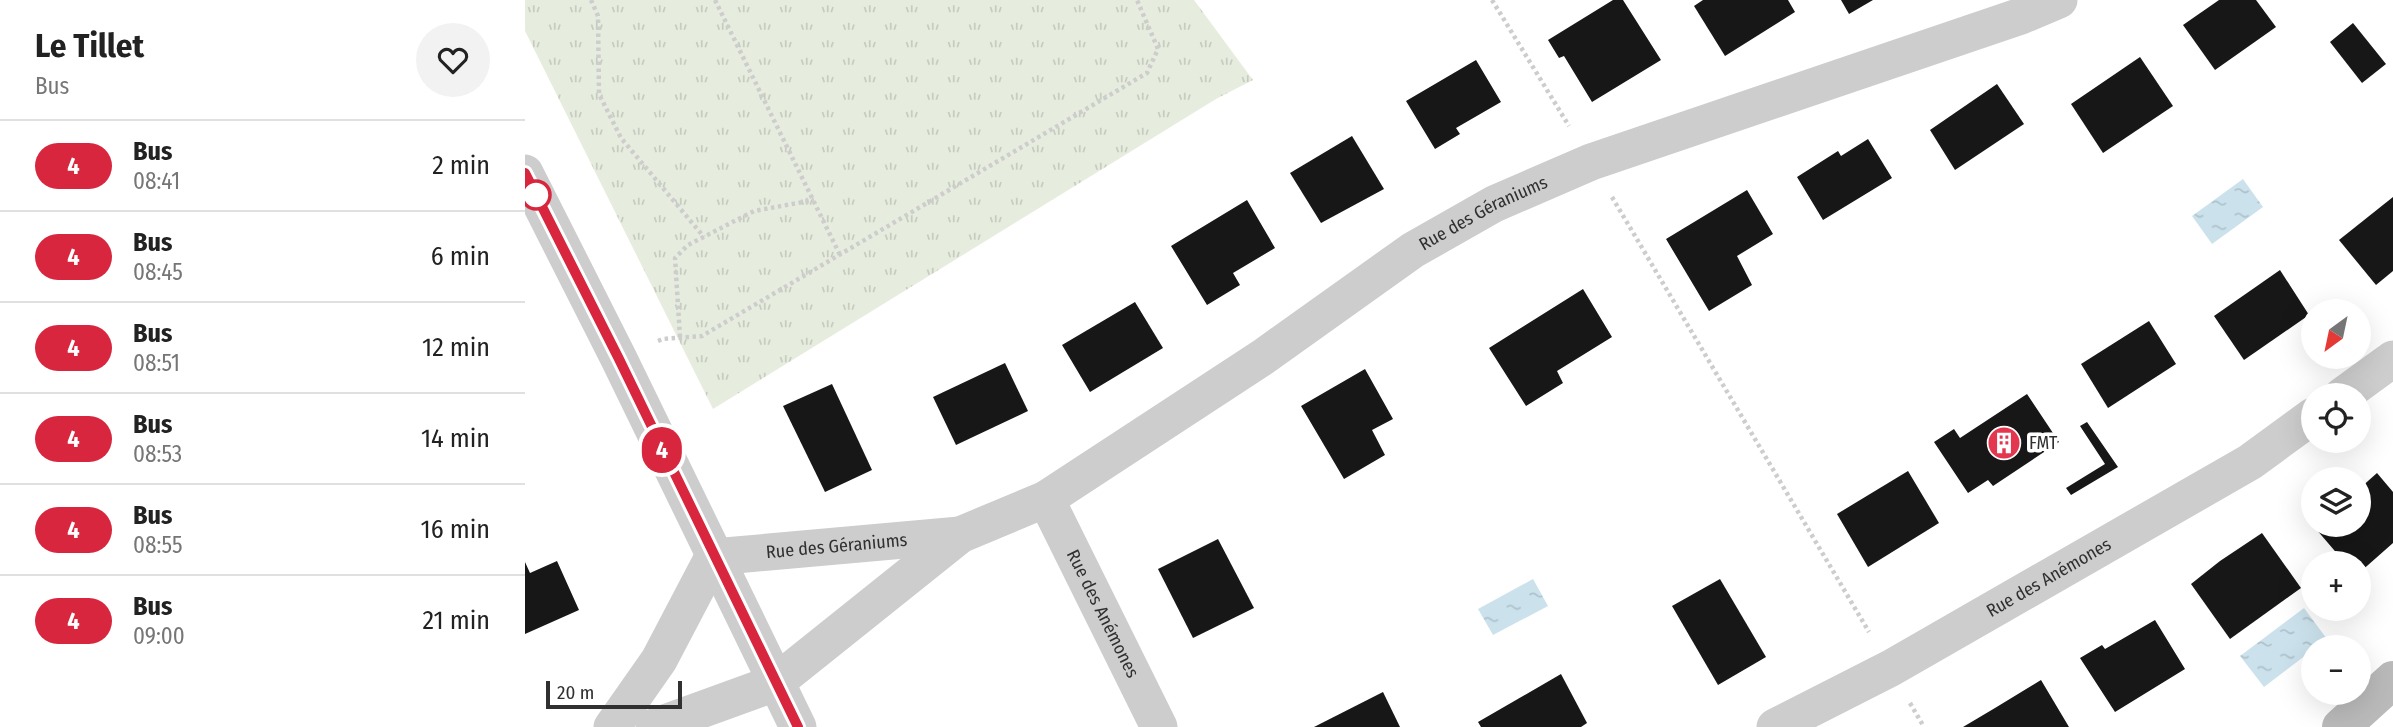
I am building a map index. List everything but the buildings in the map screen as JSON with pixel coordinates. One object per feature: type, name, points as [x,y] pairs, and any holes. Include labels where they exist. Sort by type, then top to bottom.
[{"type":"street","name":"Rue des Géraniums","points":[[654,727],[775,683],[960,535],[1046,499],[1263,357],[1413,250],[1494,204],[1591,162],[2021,16],[2059,0]]},
{"type":"street","points":[[525,173],[619,359],[798,727]]},
{"type":"street","points":[[2360,383],[2393,359]]},
{"type":"street","name":"Rue des Anémones","points":[[1775,727],[1891,668],[2250,462],[2301,425]]},
{"type":"street","name":"Rue des Anémones","points":[[1046,499],[1159,727]]},
{"type":"street","name":"Rue des Géraniums","points":[[713,557],[960,535]]},
{"type":"street","points":[[612,727],[659,660],[713,557]]},
{"type":"street","points":[[2341,727],[2393,680]]},
{"type":"path","points":[[591,0],[598,16],[599,94],[621,138],[704,237]]},
{"type":"path","points":[[715,0],[840,255]]},
{"type":"path","points":[[619,359],[663,338],[702,337],[1147,73],[1158,49],[1137,0]]},
{"type":"path","points":[[1492,0],[1591,162],[1924,727]]},
{"type":"path","points":[[680,337],[675,258],[688,245],[754,211],[814,200]]},
{"type":"green space","points":[[525,0],[1194,0],[1253,80],[1216,99],[713,409],[525,31]]},
{"type":"water","points":[[2243,179],[2263,207],[2212,244],[2192,216]]},
{"type":"water","points":[[1533,579],[1548,606],[1493,635],[1478,609]]},
{"type":"water","points":[[2301,610],[2301,621],[2314,621],[2324,635],[2301,635],[2301,659],[2264,687],[2240,656]]},
{"type":"bus line","name":"4","points":[[525,173],[619,359],[798,727]]},
{"type":"place","name":"FMT","points":[[2004,443]]}]
